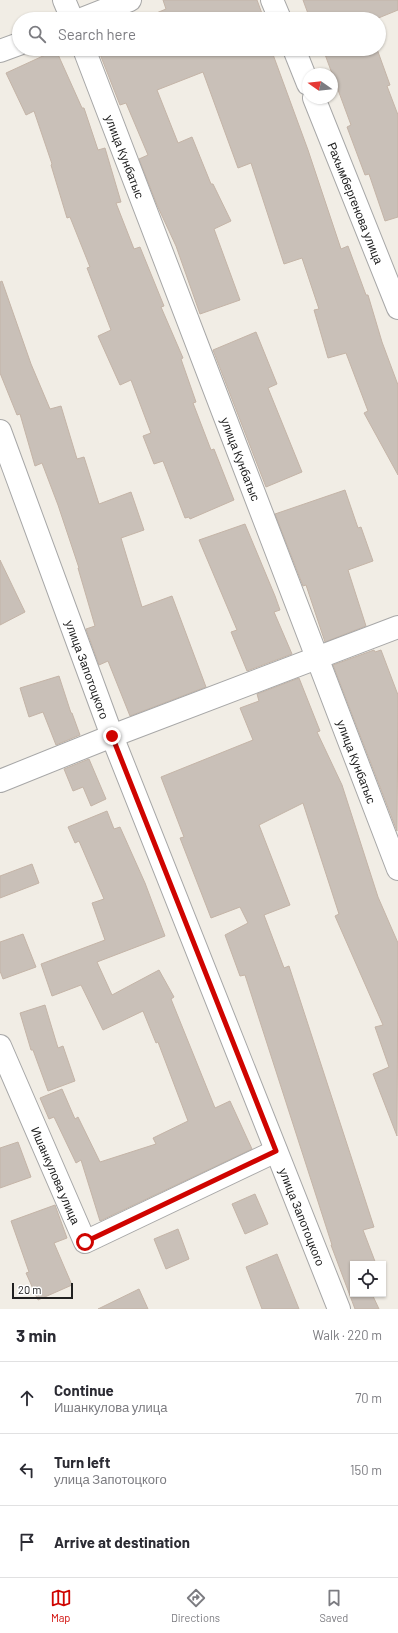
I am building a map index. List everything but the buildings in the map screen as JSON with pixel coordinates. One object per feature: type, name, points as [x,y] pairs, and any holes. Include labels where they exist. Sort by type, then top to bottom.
[{"type":"street","points":[[64,0],[69,12]]},
{"type":"street","points":[[100,12],[130,0]]},
{"type":"street","points":[[272,0],[277,12]]},
{"type":"street","points":[[0,51],[12,47]]},
{"type":"street","name":"улица Кунбатыс","points":[[87,56],[398,869]]},
{"type":"street","points":[[297,56],[302,69]]},
{"type":"street","name":"Рахымбергенова улица","points":[[316,104],[398,308]]},
{"type":"street","name":"улица Запотоцкого","points":[[0,431],[112,736],[338,1309]]},
{"type":"street","points":[[0,781],[112,736],[398,627]]},
{"type":"street","name":"Ишанкулова улица","points":[[0,1046],[85,1242],[276,1151]]},
{"type":"route","points":[[85,1242],[276,1151],[112,736]]}]
